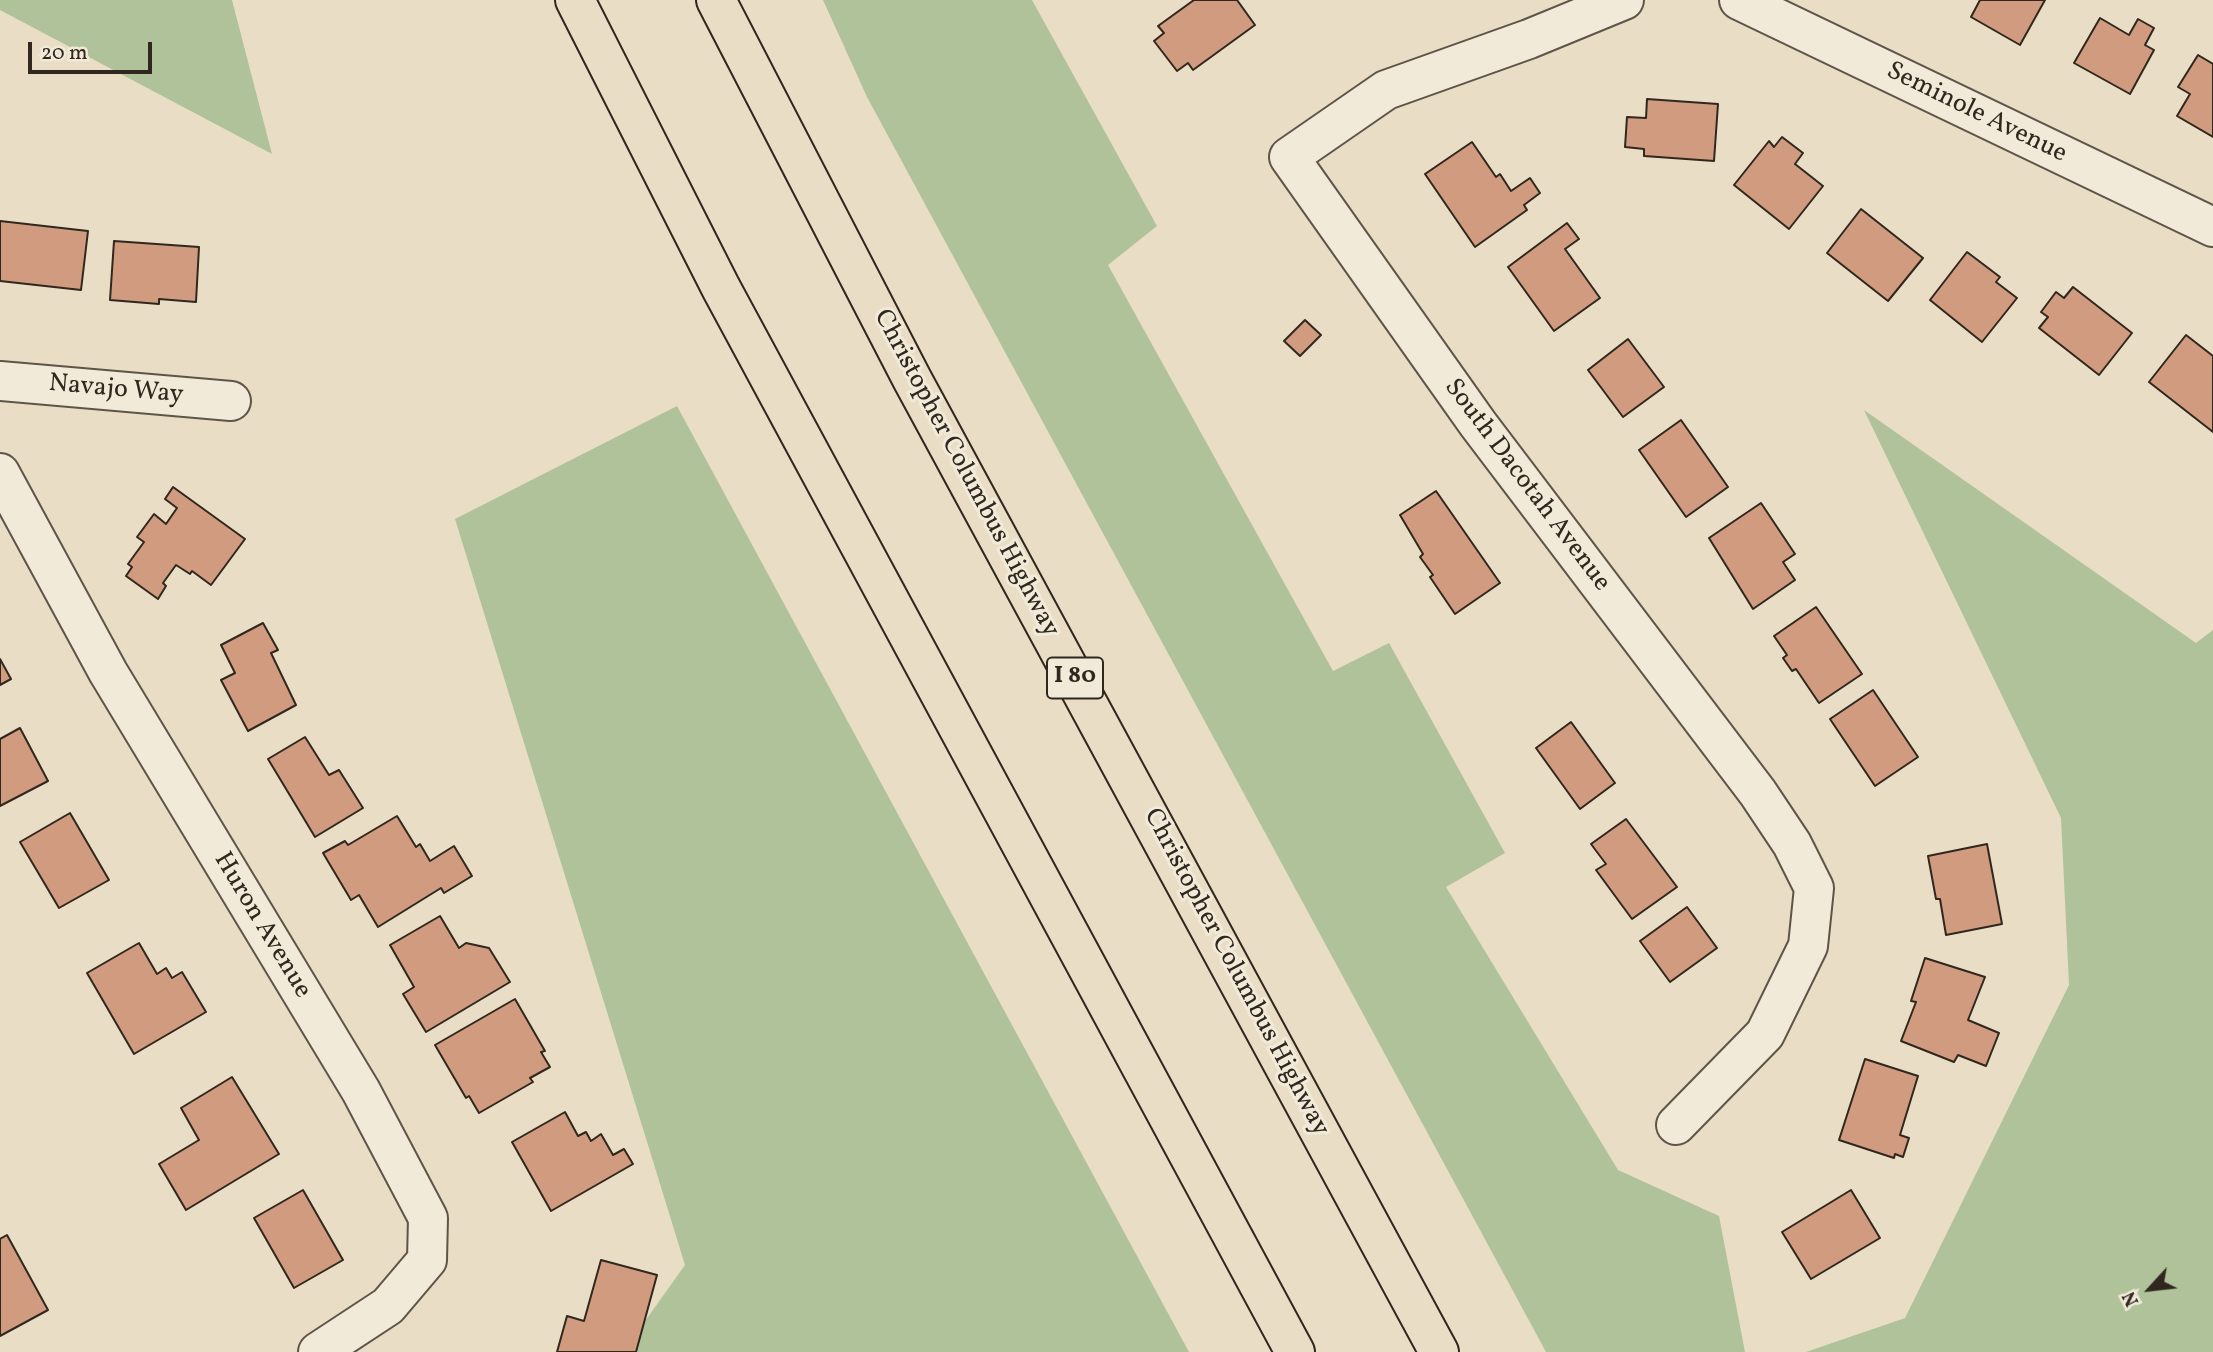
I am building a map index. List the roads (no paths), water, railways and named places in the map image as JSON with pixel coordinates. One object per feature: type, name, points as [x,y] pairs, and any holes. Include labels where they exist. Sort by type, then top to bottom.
[{"type":"highway","points":[[575,0],[721,288],[1295,1352]]},
{"type":"highway","name":"Christopher Columbus Highway","points":[[716,0],[912,379],[1439,1352]]},
{"type":"street","name":"South Dacotah Avenue","points":[[1624,0],[1529,39],[1386,90],[1289,158],[1478,424],[1758,793],[1792,844],[1814,888],[1808,946],[1765,1034],[1676,1125]]},
{"type":"street","name":"Seminole Avenue","points":[[1739,0],[2213,227]]},
{"type":"street","name":"Navajo Way","points":[[0,381],[231,401]]},
{"type":"street","name":"Huron Avenue","points":[[0,473],[108,672],[360,1091],[428,1217],[427,1260],[388,1306],[318,1352]]}]
